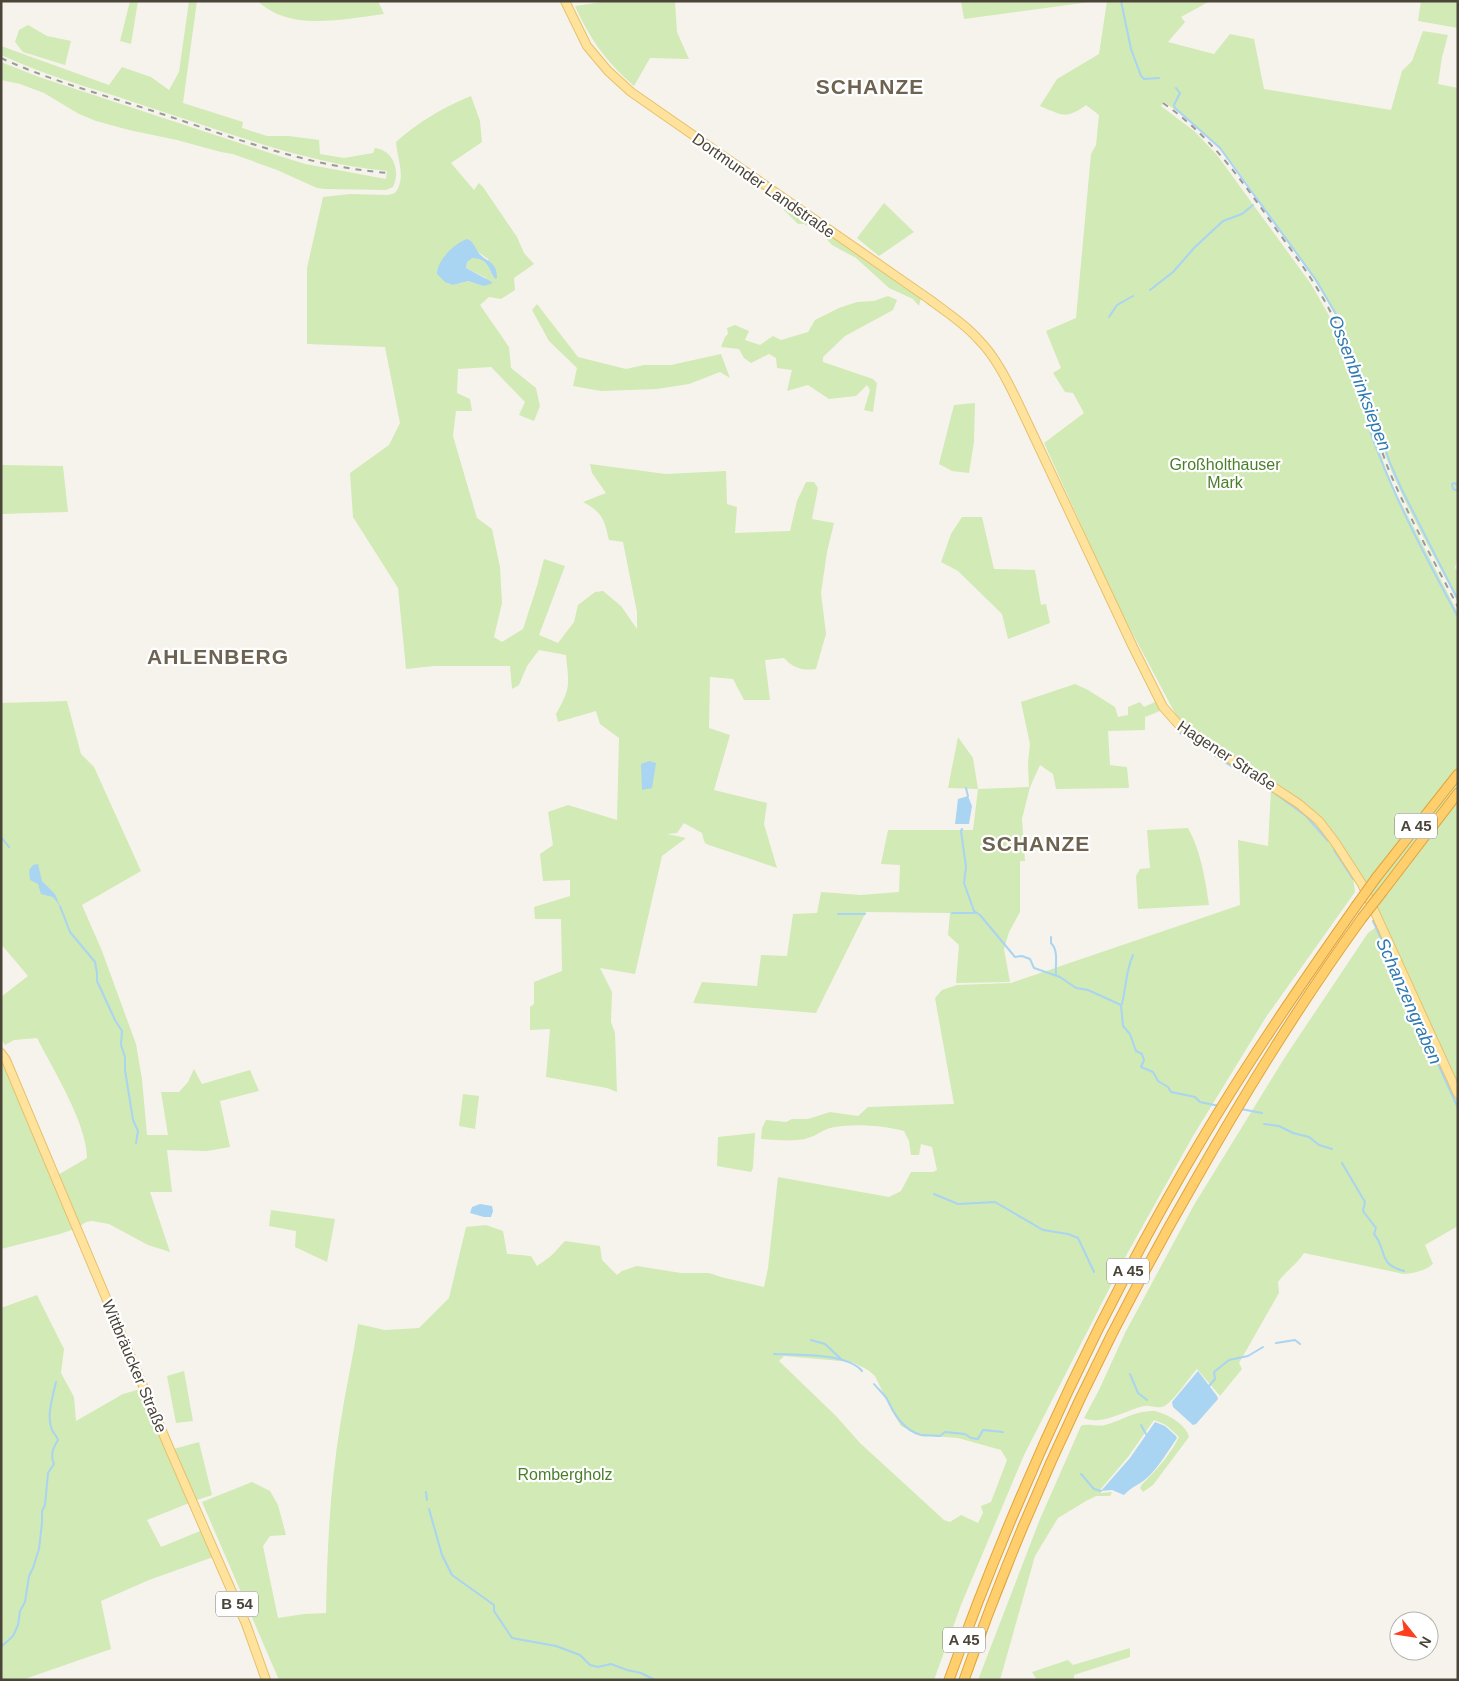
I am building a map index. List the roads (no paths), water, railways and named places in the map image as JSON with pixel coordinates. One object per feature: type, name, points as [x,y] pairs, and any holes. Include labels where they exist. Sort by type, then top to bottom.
[{"type":"highway","name":"A 45","points":[[949,1680],[995,1558],[1052,1423],[1110,1305],[1148,1234],[1201,1140],[1251,1060],[1376,878],[1458,774]]},
{"type":"highway","name":"A 45","points":[[964,1680],[1008,1562],[1066,1428],[1140,1278],[1214,1148],[1292,1020],[1362,918],[1458,794]]},
{"type":"main road","name":"Dortmunder Landstraße","points":[[565,1],[587,46],[608,71],[631,92],[929,300],[969,330],[986,349]]},
{"type":"main road","name":"Hagener Straße","points":[[986,349],[1014,395],[1163,707],[1179,725],[1299,804],[1319,821],[1348,860],[1366,892],[1458,1094]]},
{"type":"main road","name":"Wittbräucker Straße","points":[[1,1052],[246,1624],[266,1680]]},
{"type":"water","points":[[467,239],[473,243],[481,255],[493,264],[497,278],[495,279],[487,264],[482,260],[472,258],[467,262],[466,268],[492,282],[491,284],[483,286],[468,281],[453,285],[445,282],[437,274],[443,258],[457,244]]},
{"type":"water","points":[[649,761],[656,763],[652,788],[642,790],[641,764]]},
{"type":"water","points":[[968,796],[972,806],[969,824],[955,824],[958,799]]},
{"type":"water","points":[[38,864],[42,881],[55,894],[60,906],[53,897],[41,894],[38,884],[30,880],[29,870],[33,865]]},
{"type":"water","points":[[480,1204],[492,1206],[491,1217],[470,1213],[472,1207]]},
{"type":"water","points":[[1198,1371],[1218,1399],[1193,1425],[1173,1407],[1172,1402]]},
{"type":"water","points":[[1155,1422],[1165,1426],[1177,1438],[1157,1467],[1146,1479],[1124,1495],[1112,1490],[1101,1491],[1130,1458]]},
{"type":"waterway","name":"Ossenbrinksiepen","points":[[1121,1],[1131,49],[1141,76],[1144,79],[1159,78]]},
{"type":"waterway","name":"Ossenbrinksiepen","points":[[1176,88],[1180,93],[1174,105],[1175,108],[1220,148],[1316,280],[1340,321],[1390,463],[1458,600]]},
{"type":"waterway","points":[[1150,290],[1173,272],[1195,247],[1223,221],[1242,214],[1253,205]]},
{"type":"waterway","points":[[1109,317],[1117,305],[1133,296]]},
{"type":"waterway","points":[[1370,431],[1399,502],[1458,617]]},
{"type":"waterway","points":[[1458,485],[1452,484],[1453,489],[1458,491]]},
{"type":"waterway","name":"Schanzengraben","points":[[1180,733],[1211,753]]},
{"type":"waterway","name":"Schanzengraben","points":[[1215,756],[1257,782]]},
{"type":"waterway","points":[[966,788],[968,796]]},
{"type":"waterway","name":"Schanzengraben","points":[[1269,789],[1306,816],[1328,841]]},
{"type":"waterway","points":[[962,829],[966,867],[964,883],[974,911],[980,915],[1015,957],[1022,956],[1030,959],[1034,968],[1060,977],[1076,988],[1088,990],[1121,1005],[1123,1026],[1130,1034],[1136,1051],[1142,1054],[1144,1060],[1141,1067],[1153,1072],[1158,1081],[1168,1087],[1171,1092],[1195,1097],[1200,1102],[1219,1106]]},
{"type":"waterway","points":[[1,837],[9,847]]},
{"type":"waterway","name":"Schanzengraben","points":[[1334,850],[1353,879]]},
{"type":"waterway","points":[[60,906],[70,932],[95,962],[97,981],[122,1031],[121,1045],[125,1057],[125,1070],[133,1120],[138,1131],[136,1143]]},
{"type":"waterway","points":[[952,913],[975,913]]},
{"type":"waterway","points":[[838,914],[865,914]]},
{"type":"waterway","name":"Schanzengraben","points":[[1373,921],[1458,1108]]},
{"type":"waterway","points":[[1051,937],[1051,943],[1056,954],[1056,975]]},
{"type":"waterway","points":[[1122,1004],[1127,973],[1133,955]]},
{"type":"waterway","points":[[1241,1109],[1262,1113]]},
{"type":"waterway","points":[[1264,1124],[1279,1126],[1293,1133],[1309,1137],[1319,1145],[1332,1149]]},
{"type":"waterway","points":[[1342,1163],[1365,1202],[1363,1211],[1376,1228],[1374,1234],[1381,1246],[1386,1261],[1390,1265],[1404,1271]]},
{"type":"waterway","points":[[934,1194],[958,1204],[995,1202],[1043,1230],[1068,1234],[1078,1238],[1094,1272]]},
{"type":"waterway","points":[[811,1340],[825,1344],[841,1359]]},
{"type":"waterway","points":[[1276,1343],[1295,1340],[1300,1344]]},
{"type":"waterway","points":[[1209,1386],[1215,1379],[1214,1372],[1229,1360],[1248,1356],[1263,1347]]},
{"type":"waterway","points":[[774,1354],[834,1358],[855,1365],[862,1371]]},
{"type":"waterway","points":[[1130,1374],[1138,1393],[1147,1400]]},
{"type":"waterway","points":[[1,1647],[13,1636],[18,1625],[20,1611],[25,1602],[29,1576],[39,1549],[48,1473],[54,1464],[52,1458],[58,1440],[50,1424],[51,1406],[56,1382]]},
{"type":"waterway","points":[[874,1384],[886,1397],[900,1421],[915,1433],[940,1436],[945,1432],[965,1434],[971,1438],[978,1439],[983,1430],[1003,1432]]},
{"type":"waterway","points":[[1141,1425],[1146,1434]]},
{"type":"waterway","points":[[1081,1474],[1094,1489],[1101,1491]]},
{"type":"waterway","points":[[426,1492],[427,1500]]},
{"type":"waterway","points":[[429,1509],[442,1555],[452,1575],[494,1605],[494,1611],[512,1638],[556,1646],[580,1655],[590,1665],[598,1667],[611,1664],[641,1673],[655,1680]]},
{"type":"railway","points":[[1,58],[58,81],[270,149],[327,164],[387,173]]},
{"type":"railway","points":[[1163,103],[1196,130],[1225,161],[1264,211],[1319,291],[1334,318],[1347,349],[1388,468],[1404,504],[1458,607]]},
{"type":"district","name":"SCHANZE","points":[[870,87]]},
{"type":"district","name":"AHLENBERG","points":[[218,657]]},
{"type":"district","name":"SCHANZE","points":[[1036,844]]},
{"type":"park label","name":"Großholthauser Mark","points":[[1225,473]]},
{"type":"park label","name":"Rombergholz","points":[[565,1474]]}]
